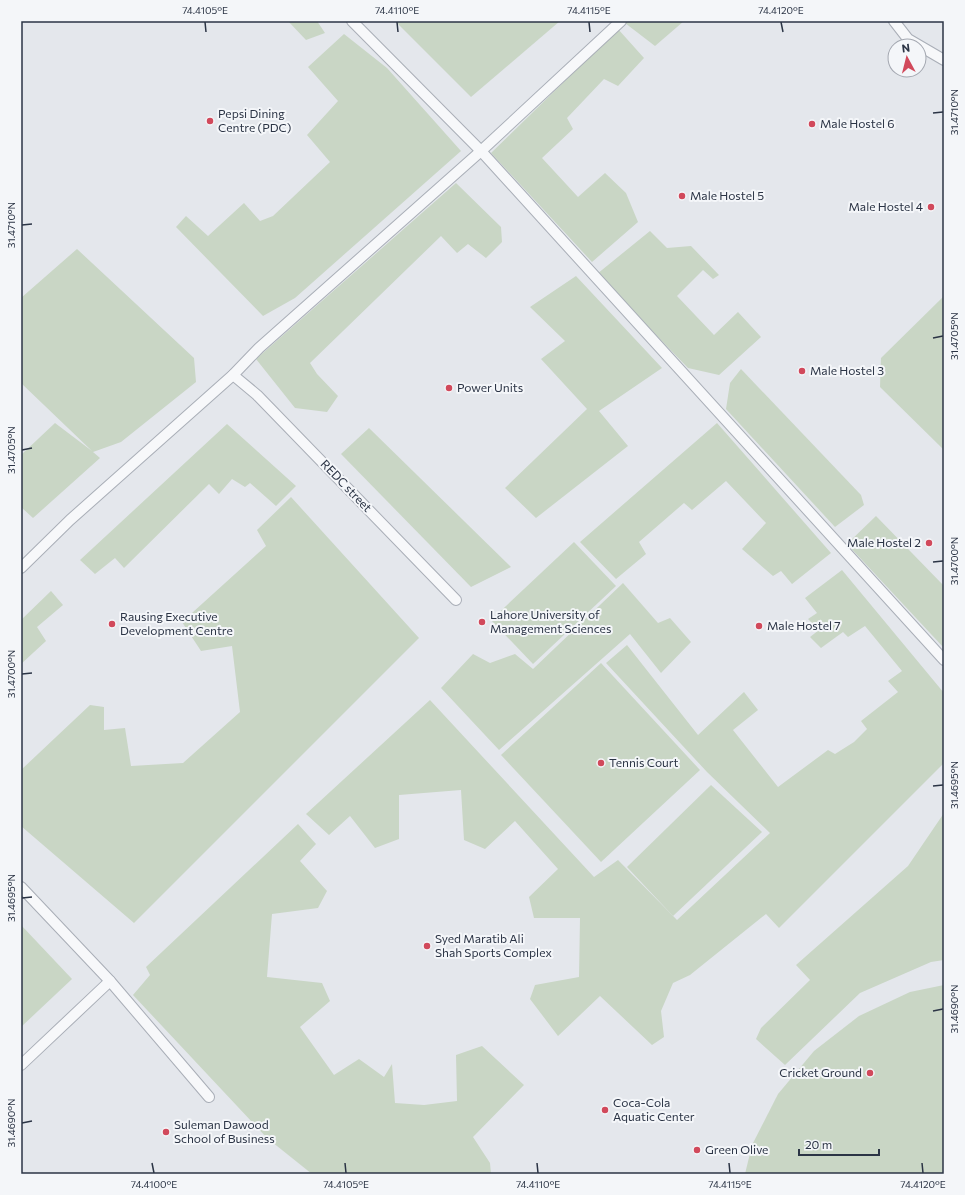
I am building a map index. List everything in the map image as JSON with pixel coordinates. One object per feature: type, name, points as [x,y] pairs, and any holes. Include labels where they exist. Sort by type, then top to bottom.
[{"type":"lane","points":[[352,21],[481,151],[944,660]]},
{"type":"lane","points":[[21,568],[70,520],[233,375],[258,348],[481,151],[621,21]]},
{"type":"lane","points":[[894,21],[908,39],[944,60]]},
{"type":"lane","name":"REDC street","points":[[233,375],[257,395],[456,600]]},
{"type":"lane","points":[[21,887],[110,981],[209,1097]]},
{"type":"lane","points":[[21,1065],[110,981]]},
{"type":"green space","points":[[288,21],[317,21],[325,33],[306,40]]},
{"type":"green space","points":[[395,21],[560,21],[471,97]]},
{"type":"green space","points":[[627,21],[684,21],[655,46],[625,23]]},
{"type":"green space","points":[[618,29],[644,58],[618,86],[604,79],[567,118],[573,129],[542,158],[578,197],[605,173],[626,193],[638,222],[592,262],[491,153]]},
{"type":"green space","points":[[344,34],[387,68],[461,151],[295,298],[263,316],[176,227],[186,216],[208,236],[244,203],[260,221],[273,216],[330,162],[307,135],[338,101],[308,67]]},
{"type":"green space","points":[[456,183],[501,227],[502,242],[486,258],[468,244],[457,253],[441,236],[310,363],[317,374],[338,396],[327,412],[295,408],[256,359]]},
{"type":"green space","points":[[650,231],[667,248],[691,246],[719,275],[713,279],[703,270],[677,296],[714,335],[738,312],[761,337],[719,375],[688,368],[597,274]]},
{"type":"green space","points":[[77,249],[194,358],[196,382],[121,442],[93,452],[100,458],[33,518],[21,507],[21,455],[55,423],[92,451],[21,383],[21,298]]},
{"type":"green space","points":[[576,276],[662,368],[599,411],[628,446],[536,518],[505,488],[587,409],[541,359],[565,341],[530,307]]},
{"type":"green space","points":[[944,296],[944,450],[880,387],[881,358]]},
{"type":"green space","points":[[741,369],[861,495],[864,505],[835,527],[726,409],[730,383]]},
{"type":"green space","points":[[717,423],[831,553],[792,584],[781,571],[773,576],[742,549],[766,523],[726,481],[692,510],[684,503],[639,542],[646,554],[616,579],[580,542]]},
{"type":"green space","points":[[227,424],[296,486],[276,506],[250,483],[245,487],[232,479],[219,494],[209,484],[124,568],[115,558],[95,574],[80,560]]},
{"type":"green space","points":[[369,428],[511,567],[471,587],[341,454]]},
{"type":"green space","points":[[291,497],[419,638],[134,923],[21,826],[21,770],[90,705],[104,707],[104,730],[125,728],[131,766],[183,763],[240,712],[232,646],[201,651],[182,622],[266,546],[257,530]]},
{"type":"green space","points":[[876,516],[944,586],[944,648],[847,544]]},
{"type":"green space","points":[[574,542],[616,586],[533,664],[491,620]]},
{"type":"green space","points":[[842,570],[944,693],[944,763],[779,928],[766,914],[690,975],[673,983],[661,1011],[664,1037],[652,1045],[600,996],[558,1036],[530,999],[535,985],[579,977],[580,918],[534,918],[529,897],[558,869],[515,821],[485,849],[464,840],[461,790],[399,795],[399,839],[375,848],[350,816],[329,835],[306,814],[430,700],[594,877],[618,860],[677,920],[770,833],[707,772],[606,663],[627,645],[698,735],[744,692],[758,710],[733,730],[778,787],[828,750],[835,754],[854,742],[867,729],[861,721],[898,692],[888,681],[902,671],[865,626],[848,637],[843,632],[821,648],[810,637],[819,630],[808,619],[817,613],[805,598]]},
{"type":"green space","points":[[623,583],[658,623],[670,618],[691,642],[661,673],[630,634],[499,750],[441,688],[473,654],[490,663],[515,654],[533,669]]},
{"type":"green space","points":[[51,591],[63,605],[37,627],[46,641],[21,664],[21,620]]},
{"type":"green space","name":"Tennis Court","points":[[601,663],[700,770],[601,862],[501,755]]},
{"type":"green space","points":[[711,785],[762,832],[673,916],[627,867]]},
{"type":"green space","points":[[944,813],[944,960],[931,962],[860,993],[785,1065],[756,1039],[761,1028],[810,980],[796,965],[908,866]]},
{"type":"green space","points":[[298,824],[316,844],[300,861],[327,891],[318,908],[272,914],[267,977],[322,983],[330,1001],[300,1027],[334,1075],[359,1059],[384,1077],[392,1064],[395,1103],[424,1105],[457,1101],[456,1055],[482,1046],[524,1085],[473,1137],[490,1163],[491,1174],[312,1174],[267,1138],[133,995],[150,975],[146,967]]},
{"type":"green space","points":[[21,925],[72,979],[21,1027]]},
{"type":"green space","name":"Cricket Ground","points":[[944,985],[944,1174],[745,1174],[752,1145],[778,1094],[814,1051],[859,1016],[910,992]]},
{"type":"place","name":"Pepsi Dining Centre (PDC)","points":[[210,121]]},
{"type":"place","name":"Male Hostel 6","points":[[812,124]]},
{"type":"place","name":"Male Hostel 5","points":[[682,196]]},
{"type":"place","name":"Male Hostel 4","points":[[931,207]]},
{"type":"place","name":"Male Hostel 3","points":[[802,371]]},
{"type":"place","name":"Power Units","points":[[449,388]]},
{"type":"place","name":"Male Hostel 2","points":[[929,543]]},
{"type":"place","name":"Lahore University of Management Sciences","points":[[482,622]]},
{"type":"place","name":"Rausing Executive Development Centre","points":[[112,624]]},
{"type":"place","name":"Male Hostel 7","points":[[759,626]]},
{"type":"place","name":"Tennis Court","points":[[601,763]]},
{"type":"place","name":"Syed Maratib Ali Shah Sports Complex","points":[[427,946]]},
{"type":"place","name":"Cricket Ground","points":[[870,1073]]},
{"type":"place","name":"Coca-Cola Aquatic Center","points":[[605,1110]]},
{"type":"place","name":"Suleman Dawood School of Business","points":[[166,1132]]},
{"type":"place","name":"Green Olive","points":[[697,1150]]}]
